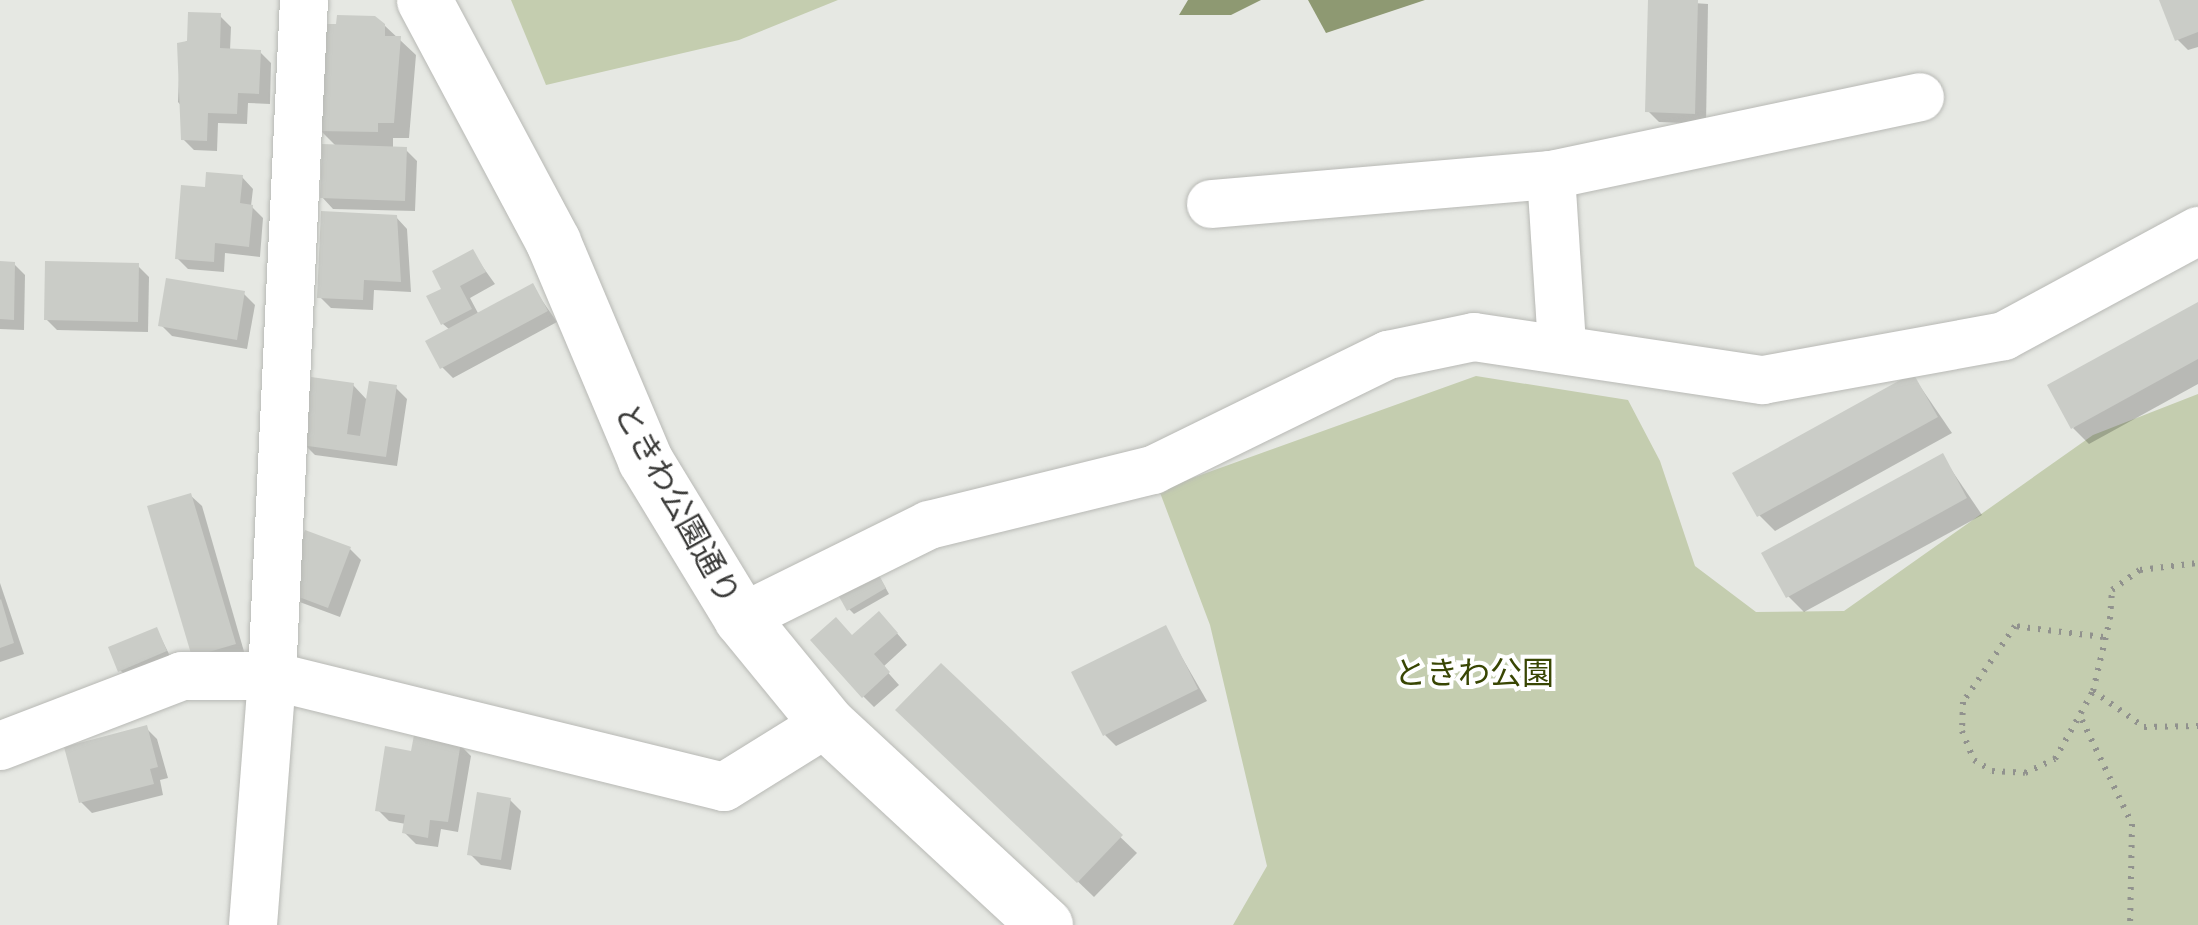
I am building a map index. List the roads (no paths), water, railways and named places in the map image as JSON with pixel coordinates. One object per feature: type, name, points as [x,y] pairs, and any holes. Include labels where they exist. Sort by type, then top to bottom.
[{"type":"street","points":[[254,925],[272,676],[304,0]]},
{"type":"street","name":"ときわ公園通り","points":[[424,0],[553,242],[645,460],[741,618],[827,723],[1046,925]]},
{"type":"street","points":[[1211,204],[1551,175],[1920,96]]},
{"type":"street","points":[[1551,175],[1562,346]]},
{"type":"street","points":[[741,618],[929,525],[1153,470],[1388,356],[1474,337],[1562,346],[1763,380],[2004,336],[2198,231]]},
{"type":"street","points":[[0,746],[182,676],[272,676],[724,786],[827,723]]},
{"type":"park label","name":"ときわ公園","points":[[1474,673]]}]
